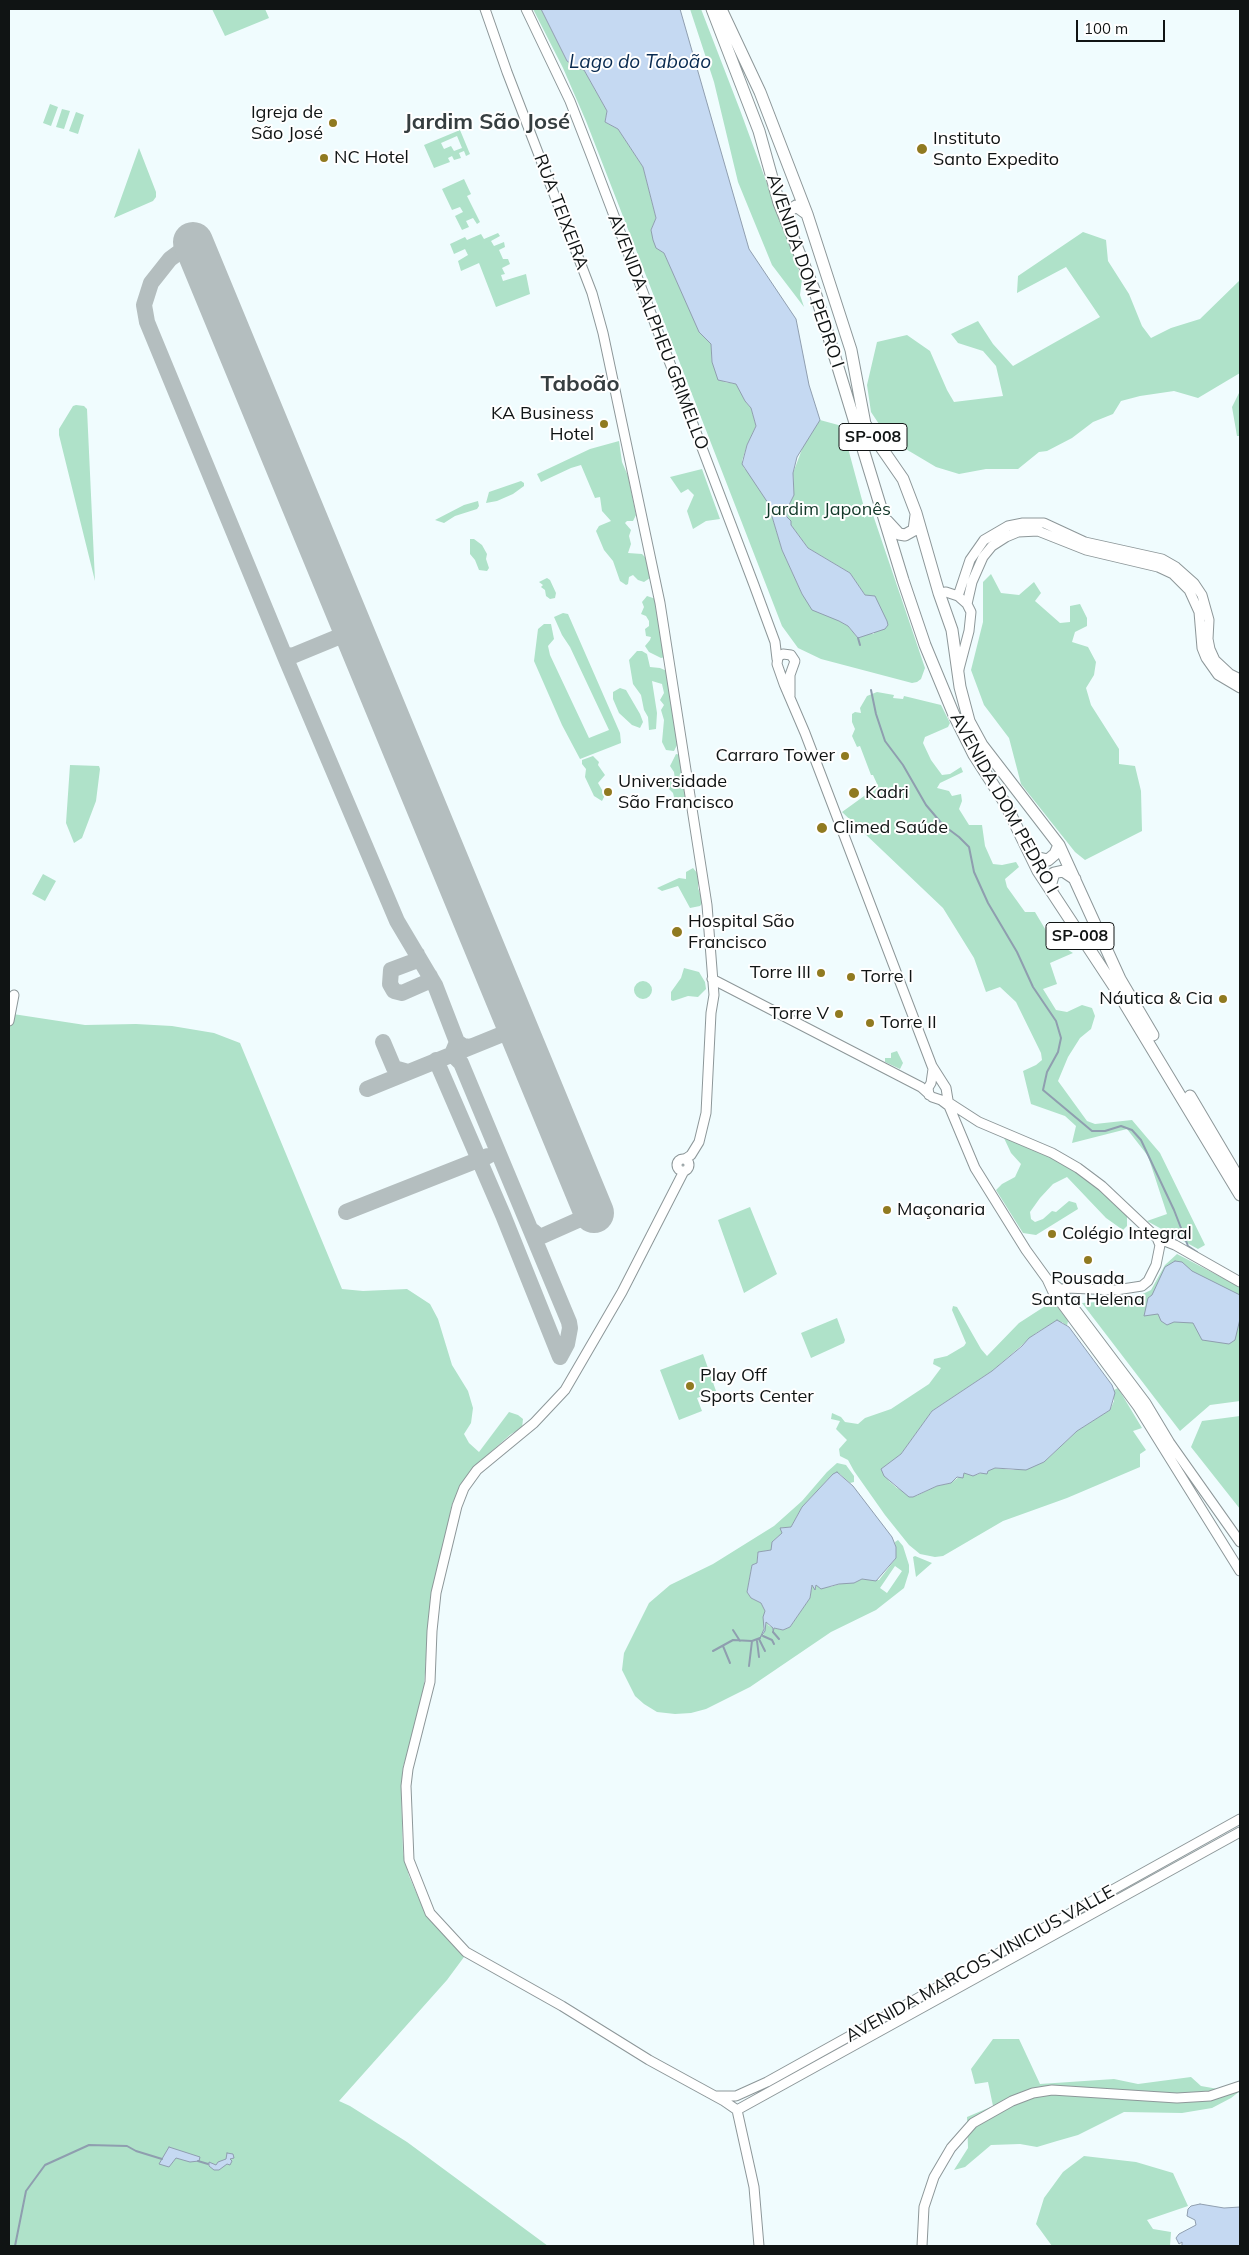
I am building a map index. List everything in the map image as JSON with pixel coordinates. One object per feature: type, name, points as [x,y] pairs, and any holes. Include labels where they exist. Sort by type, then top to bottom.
[{"type":"main road","name":"AVENIDA DOM PEDRO I","points":[[712,9],[754,116],[779,203],[816,292],[903,580],[925,645],[954,715],[974,755],[1005,803],[1038,871],[1132,1015],[1240,1195]]},
{"type":"main road","name":"AVENIDA DOM PEDRO I","points":[[722,9],[760,92],[808,214],[851,350],[865,424],[903,478],[916,513],[938,593],[952,630],[958,674],[969,721],[982,745],[1059,846],[1120,979],[1240,1180]]},
{"type":"main road","points":[[786,220],[788,211],[796,206],[808,214]]},
{"type":"main road","points":[[885,518],[895,531],[905,535],[914,530],[916,513]]},
{"type":"main road","points":[[1029,852],[1039,858],[1048,860],[1055,854],[1059,846]]},
{"type":"main road","points":[[1052,892],[1051,882],[1054,873],[1063,871],[1076,880]]},
{"type":"street","name":"RUA TEIXEIRA","points":[[485,9],[507,72],[590,286],[603,333],[660,603],[708,906],[714,995],[711,1012],[706,1113],[699,1142],[691,1155],[677,1162],[677,1166],[682,1172],[622,1292],[565,1390],[534,1423],[477,1470],[464,1488],[457,1506],[436,1593],[430,1682],[408,1769],[406,1786],[409,1860],[430,1913],[466,1952],[562,2006],[649,2060],[716,2096]]},
{"type":"street","name":"AVENIDA ALPHEU GRIMELLO","points":[[526,9],[570,101],[588,146],[714,477],[776,646],[778,664],[790,696],[933,1069],[941,1082]]},
{"type":"street","points":[[958,596],[970,560],[984,540],[1008,526],[1023,523],[1044,523],[1085,542],[1162,560],[1176,567],[1194,583],[1202,595],[1209,620],[1208,639],[1210,650],[1215,660],[1230,674],[1240,679]]},
{"type":"street","points":[[958,674],[972,620],[967,604],[972,582],[983,557],[992,546],[1006,536],[1018,532],[1038,531],[1086,550],[1158,567],[1173,574],[1189,590],[1199,612],[1202,648],[1206,658],[1218,675],[1240,688]]},
{"type":"street","points":[[938,593],[952,593],[967,604]]},
{"type":"street","points":[[767,648],[770,646],[772,636]]},
{"type":"street","points":[[790,696],[791,670],[795,661],[791,655],[783,654],[778,664],[784,671],[791,670]]},
{"type":"street","points":[[712,979],[918,1086],[965,1115],[1009,1136],[1052,1153],[1078,1168],[1102,1186],[1157,1238],[1240,1282]]},
{"type":"street","points":[[714,995],[732,989]]},
{"type":"street","points":[[9,1021],[14,995]]},
{"type":"street","points":[[933,1069],[931,1083],[928,1088],[934,1097]]},
{"type":"street","points":[[918,1086],[941,1082],[946,1088],[949,1104],[979,1176],[1047,1279],[1138,1407],[1240,1570]]},
{"type":"street","points":[[934,1097],[946,1092]]},
{"type":"street","points":[[957,1122],[959,1116],[965,1115]]},
{"type":"street","points":[[1156,1265],[1160,1245],[1157,1238]]},
{"type":"street","points":[[1056,1291],[1133,1289],[1148,1281],[1156,1265],[1166,1253],[1179,1248]]},
{"type":"street","points":[[1056,1291],[1146,1403],[1170,1443],[1240,1542]]},
{"type":"street","name":"AVENIDA MARCOS VINICIUS VALLE","points":[[716,2096],[736,2096],[768,2082],[1240,1819]]},
{"type":"street","name":"AVENIDA MARCOS VINICIUS VALLE","points":[[736,2110],[1240,1832]]},
{"type":"street","points":[[922,2246],[924,2207],[934,2177],[951,2148],[973,2123],[1012,2101],[1033,2093],[1052,2090],[1177,2098],[1210,2096],[1240,2086]]},
{"type":"street","points":[[716,2096],[736,2110],[754,2187],[759,2246]]},
{"type":"green space","points":[[212,9],[265,9],[269,18],[225,36]]},
{"type":"green space","name":"Jardim Japonês","points":[[533,9],[541,9],[567,61],[577,68],[584,70],[607,111],[605,122],[618,129],[643,167],[656,218],[651,230],[660,249],[664,253],[699,331],[711,344],[712,362],[724,382],[737,384],[745,401],[751,408],[756,426],[742,461],[744,468],[768,503],[782,550],[802,594],[827,614],[848,626],[858,638],[865,634],[874,634],[870,597],[865,595],[850,573],[808,548],[791,525],[786,512],[794,495],[793,473],[804,444],[820,420],[842,426],[865,511],[864,518],[872,512],[925,668],[921,679],[917,682],[912,683],[821,659],[798,648],[782,626],[586,121],[563,68]]},
{"type":"green space","points":[[690,9],[701,9],[740,110],[802,279],[800,295],[804,307],[772,265],[738,182],[714,82]]},
{"type":"green space","points":[[50,104],[58,107],[51,126],[43,123]]},
{"type":"green space","points":[[62,109],[70,111],[64,129],[56,127]]},
{"type":"green space","points":[[76,112],[84,115],[78,134],[69,131]]},
{"type":"green space","points":[[460,130],[470,154],[466,156],[464,151],[459,153],[461,158],[454,160],[452,156],[448,158],[450,162],[434,168],[424,145]],"holes":[[[457,136],[462,148],[454,151],[451,146],[444,149],[441,143]]]},
{"type":"green space","points":[[139,148],[156,192],[156,197],[153,201],[114,218]]},
{"type":"green space","points":[[464,179],[471,194],[467,196],[480,222],[477,224],[473,218],[466,221],[469,227],[462,230],[455,216],[463,212],[460,207],[452,210],[442,189]]},
{"type":"green space","points":[[1083,232],[1106,240],[1108,261],[1129,294],[1142,326],[1151,338],[1171,328],[1200,319],[1240,280],[1240,373],[1198,398],[1174,391],[1121,401],[1113,414],[1093,422],[1072,438],[1047,451],[1039,452],[1018,469],[986,469],[959,474],[936,467],[899,445],[881,427],[871,412],[867,385],[877,342],[907,335],[930,351],[954,402],[1003,396],[996,366],[983,351],[958,343],[951,334],[978,321],[993,344],[1013,366],[1100,317],[1066,267],[1017,293],[1018,276]]},
{"type":"green space","points":[[498,233],[500,236],[491,241],[494,246],[504,242],[505,247],[499,250],[503,259],[508,259],[510,264],[502,268],[505,274],[501,275],[503,281],[526,274],[530,294],[496,307],[479,263],[461,271],[458,261],[468,255],[465,249],[454,254],[450,244],[465,237],[467,240],[481,234],[484,239]]},
{"type":"green space","points":[[1240,391],[1240,436],[1237,436],[1232,407]]},
{"type":"green space","points":[[73,406],[84,406],[87,409],[95,581],[59,435],[59,429]]},
{"type":"green space","points":[[619,441],[622,462],[628,476],[636,515],[633,521],[625,523],[631,530],[629,536],[631,544],[628,553],[642,554],[649,561],[650,578],[644,582],[638,580],[633,575],[629,577],[628,584],[626,585],[620,581],[613,561],[604,550],[596,531],[599,526],[611,521],[602,511],[600,497],[595,498],[581,465],[541,482],[537,474],[590,449]]},
{"type":"green space","points":[[702,469],[720,519],[706,521],[693,529],[687,511],[694,495],[688,489],[681,493],[670,477]]},
{"type":"green space","points":[[521,481],[524,483],[524,486],[513,494],[497,501],[486,503],[489,492]]},
{"type":"green space","points":[[478,501],[479,506],[477,509],[455,516],[444,523],[435,520],[464,505]]},
{"type":"green space","points":[[470,539],[474,539],[482,545],[487,554],[486,559],[489,568],[487,571],[479,570],[470,554]]},
{"type":"green space","points":[[991,574],[1001,593],[1019,595],[1034,582],[1041,593],[1035,601],[1060,623],[1070,622],[1070,606],[1080,604],[1087,618],[1087,626],[1075,632],[1072,642],[1088,647],[1096,662],[1094,675],[1086,688],[1091,705],[1119,749],[1119,764],[1135,766],[1141,791],[1142,831],[1085,860],[1075,852],[1021,784],[1009,738],[984,705],[971,670],[983,622],[983,582]]},
{"type":"green space","points":[[547,578],[550,580],[556,593],[555,598],[550,599],[546,596],[545,590],[541,587],[543,585],[539,582]]},
{"type":"green space","points":[[647,596],[656,599],[658,605],[656,613],[662,618],[665,657],[661,658],[649,652],[645,646],[651,637],[646,636],[645,629],[649,626],[649,621],[646,616],[641,614],[644,607],[642,602]]},
{"type":"green space","points":[[563,613],[568,614],[620,733],[621,743],[580,759],[562,725],[534,661],[538,629],[544,624],[551,624],[554,639],[548,646],[550,655],[589,738],[609,730],[554,617]]},
{"type":"green space","points":[[637,651],[647,654],[650,667],[667,671],[679,741],[674,751],[666,750],[662,742],[664,720],[661,710],[664,705],[660,700],[664,693],[662,684],[652,681],[657,713],[656,729],[649,730],[648,717],[644,710],[641,695],[633,684],[629,660]]},
{"type":"green space","points":[[620,688],[626,690],[640,714],[643,722],[640,728],[632,725],[619,713],[613,699],[613,692]]},
{"type":"green space","points":[[877,692],[894,695],[893,698],[903,699],[904,696],[941,705],[950,723],[948,727],[925,737],[923,743],[931,760],[942,775],[950,774],[961,767],[963,772],[940,783],[937,788],[949,791],[952,796],[961,794],[962,801],[959,809],[969,825],[982,825],[985,846],[993,864],[1002,865],[1016,862],[1019,867],[1005,879],[1007,887],[1025,912],[1035,912],[1051,939],[1073,953],[1050,963],[1057,984],[1043,989],[1056,1010],[1067,1012],[1082,1005],[1092,1008],[1095,1016],[1091,1029],[1080,1038],[1068,1057],[1058,1081],[1087,1121],[1095,1124],[1132,1120],[1160,1153],[1205,1245],[1198,1249],[1147,1221],[1167,1214],[1148,1156],[1127,1129],[1072,1143],[1076,1126],[1065,1116],[1031,1104],[1023,1071],[1042,1060],[1041,1053],[1016,1002],[1000,987],[986,992],[974,958],[943,908],[842,812],[878,786],[873,775],[871,775],[860,746],[857,747],[852,736],[855,729],[852,722],[852,714],[855,712],[861,713],[860,708],[867,696]]},
{"type":"green space","points":[[676,754],[681,755],[688,806],[686,807],[675,801],[667,782],[675,780],[674,772],[670,766]]},
{"type":"green space","points":[[593,756],[599,762],[598,765],[605,775],[598,783],[605,795],[602,801],[594,796],[585,777],[586,769],[582,764],[582,760]]},
{"type":"green space","points":[[70,765],[99,766],[100,769],[96,801],[82,838],[74,843],[66,823]]},
{"type":"green space","points":[[693,868],[698,874],[698,888],[703,902],[700,906],[690,908],[678,886],[662,891],[657,888],[679,878],[686,879],[686,872]]},
{"type":"green space","points":[[43,874],[56,881],[45,901],[32,894]]},
{"type":"green space","points":[[684,968],[699,972],[705,982],[706,989],[698,997],[688,996],[673,1001],[671,1000],[671,992],[681,978]]},
{"type":"green space","points":[[639,981],[647,981],[652,986],[650,997],[639,999],[634,994],[634,986]]},
{"type":"green space","points":[[9,1005],[13,1014],[85,1025],[136,1024],[172,1026],[214,1033],[240,1043],[342,1289],[363,1291],[407,1289],[430,1304],[438,1319],[452,1365],[468,1391],[473,1408],[471,1423],[464,1434],[469,1443],[479,1452],[509,1412],[523,1419],[522,1428],[511,1434],[476,1465],[452,1504],[429,1618],[423,1700],[403,1767],[401,1789],[403,1853],[409,1876],[426,1915],[464,1957],[447,1980],[339,2101],[407,2142],[548,2246],[9,2246]]},
{"type":"green space","points":[[897,1051],[903,1063],[900,1069],[885,1062],[885,1058],[891,1058],[891,1053]]},
{"type":"green space","points":[[1004,1138],[1021,1142],[1053,1157],[1096,1184],[1127,1216],[1127,1226],[1123,1230],[1106,1218],[1067,1177],[1053,1184],[1040,1198],[1030,1212],[1031,1219],[1035,1222],[1043,1219],[1052,1211],[1056,1212],[1069,1201],[1076,1203],[1078,1209],[1036,1235],[1023,1233],[996,1190],[1002,1184],[1015,1177],[1021,1164],[1011,1153]]},
{"type":"green space","points":[[750,1207],[777,1274],[744,1293],[718,1220]]},
{"type":"green space","points":[[1177,1254],[1240,1287],[1240,1401],[1210,1405],[1180,1431],[1082,1303],[1130,1300],[1151,1290],[1165,1265]]},
{"type":"green space","points":[[1053,1301],[1068,1321],[1067,1326],[1062,1322],[1053,1323],[1036,1333],[992,1371],[932,1411],[901,1454],[882,1469],[889,1481],[897,1488],[916,1496],[937,1486],[951,1483],[964,1473],[976,1475],[995,1468],[1013,1470],[1044,1462],[1077,1431],[1110,1410],[1114,1401],[1114,1390],[1118,1388],[1142,1428],[1133,1431],[1146,1450],[1140,1454],[1140,1467],[1067,1498],[1003,1521],[943,1556],[935,1557],[920,1554],[909,1545],[885,1515],[848,1460],[840,1456],[839,1449],[847,1440],[836,1429],[840,1421],[831,1419],[832,1413],[841,1417],[845,1422],[858,1424],[865,1418],[891,1409],[929,1384],[941,1368],[933,1364],[934,1359],[947,1356],[966,1343],[952,1310],[953,1306],[957,1307],[987,1356],[1019,1323]]},
{"type":"green space","points":[[837,1318],[845,1340],[844,1343],[811,1358],[801,1333]]},
{"type":"green space","name":"Play Off Sports Center","points":[[703,1354],[716,1391],[697,1398],[702,1411],[679,1420],[660,1370]]},
{"type":"green space","points":[[1240,1416],[1240,1509],[1191,1447],[1202,1421]]},
{"type":"green space","points":[[837,1463],[846,1465],[854,1476],[854,1482],[850,1483],[840,1474],[833,1474],[802,1507],[791,1527],[781,1528],[782,1533],[772,1542],[772,1550],[758,1552],[757,1563],[752,1565],[747,1592],[751,1598],[761,1603],[765,1611],[763,1636],[766,1622],[769,1626],[773,1627],[773,1633],[774,1628],[783,1630],[790,1627],[810,1598],[812,1585],[815,1589],[816,1585],[830,1587],[843,1583],[854,1583],[862,1579],[879,1580],[896,1558],[895,1542],[898,1540],[903,1546],[909,1565],[904,1588],[876,1610],[831,1632],[750,1687],[706,1709],[691,1713],[675,1714],[657,1712],[644,1704],[635,1696],[622,1670],[624,1653],[649,1603],[670,1585],[713,1564],[774,1526],[802,1501]],"holes":[[[895,1566],[902,1571],[887,1593],[880,1588]]]},
{"type":"green space","points":[[915,1556],[932,1563],[916,1577],[913,1557]]},
{"type":"green space","points":[[993,2039],[1019,2039],[1040,2084],[1114,2079],[1138,2084],[1191,2077],[1201,2086],[1218,2089],[1240,2084],[1240,2091],[1212,2108],[1182,2113],[1124,2112],[1078,2135],[1037,2147],[1020,2144],[991,2145],[965,2167],[954,2170],[968,2148],[967,2117],[993,2106],[988,2082],[975,2084],[971,2069]]},
{"type":"green space","points":[[1084,2156],[1136,2162],[1173,2173],[1188,2206],[1147,2220],[1153,2229],[1171,2232],[1170,2246],[1052,2246],[1036,2224],[1044,2198],[1063,2172]]},
{"type":"water","name":"Lago do Taboão","points":[[541,9],[680,9],[749,249],[796,319],[809,385],[820,420],[797,457],[793,473],[794,495],[786,511],[787,517],[808,548],[850,573],[865,595],[875,596],[887,621],[888,625],[885,629],[858,638],[848,626],[812,610],[802,594],[782,550],[768,503],[742,464],[747,445],[756,426],[751,408],[736,384],[718,380],[712,362],[711,344],[699,332],[664,253],[656,248],[651,230],[656,218],[643,167],[618,129],[605,122],[607,111],[584,70],[577,68],[567,61]]},
{"type":"water","points":[[1175,1261],[1182,1262],[1192,1271],[1240,1295],[1240,1319],[1235,1340],[1229,1344],[1202,1340],[1193,1323],[1174,1322],[1167,1325],[1161,1321],[1158,1314],[1144,1316],[1148,1298],[1152,1295],[1165,1267]]},
{"type":"water","points":[[1057,1320],[1069,1327],[1112,1385],[1115,1393],[1110,1410],[1077,1431],[1044,1462],[1026,1470],[995,1468],[988,1471],[987,1474],[980,1473],[973,1476],[964,1473],[963,1478],[957,1477],[951,1483],[937,1486],[913,1497],[909,1497],[884,1476],[881,1469],[901,1454],[932,1411],[992,1371],[1029,1338]]},
{"type":"water","points":[[837,1472],[853,1486],[892,1537],[896,1547],[896,1558],[876,1581],[862,1579],[854,1583],[839,1584],[821,1589],[816,1585],[815,1590],[812,1585],[810,1598],[790,1627],[783,1630],[774,1628],[773,1633],[773,1628],[766,1622],[765,1631],[760,1638],[764,1629],[763,1617],[765,1611],[761,1603],[751,1598],[747,1592],[752,1565],[757,1563],[758,1552],[771,1550],[772,1542],[782,1533],[780,1528],[791,1527],[802,1507]]},
{"type":"water","points":[[169,2147],[200,2157],[199,2161],[190,2162],[176,2158],[169,2167],[159,2164]]},
{"type":"water","points":[[227,2153],[233,2154],[234,2158],[230,2159],[232,2161],[230,2165],[227,2164],[219,2170],[214,2170],[209,2166],[209,2162],[216,2165],[218,2162],[226,2159]]},
{"type":"water","points":[[1200,2204],[1224,2208],[1240,2207],[1240,2246],[1182,2246],[1182,2242],[1179,2244],[1176,2238],[1179,2234],[1196,2225],[1195,2220],[1187,2216],[1188,2209],[1191,2206]]},
{"type":"waterway","points":[[858,638],[860,645]]},
{"type":"waterway","points":[[871,690],[876,714],[885,741],[903,765],[926,805],[943,825],[969,847],[974,872],[988,903],[1017,952],[1033,987],[1056,1021],[1061,1038],[1058,1052],[1047,1072],[1043,1090],[1092,1131],[1105,1131],[1121,1126],[1132,1130],[1141,1140],[1174,1210],[1188,1246],[1197,1252]]},
{"type":"waterway","points":[[733,1630],[740,1641]]},
{"type":"waterway","points":[[773,1632],[779,1639]]},
{"type":"waterway","points":[[763,1636],[772,1640],[774,1644]]},
{"type":"waterway","points":[[713,1651],[733,1640],[752,1641],[760,1638]]},
{"type":"waterway","points":[[759,1639],[765,1651]]},
{"type":"waterway","points":[[749,1666],[752,1641]]},
{"type":"waterway","points":[[757,1641],[759,1657]]},
{"type":"waterway","points":[[723,1646],[730,1663]]},
{"type":"waterway","points":[[15,2246],[26,2191],[45,2165],[89,2145],[127,2146],[136,2151],[162,2159]]},
{"type":"waterway","points":[[198,2161],[208,2164]]},
{"type":"taxiway","points":[[193,242],[170,259],[151,283],[144,305],[147,322],[286,659],[397,921],[435,985],[457,1042],[463,1046],[470,1047]]},
{"type":"taxiway","points":[[284,654],[292,656],[343,635],[351,625]]},
{"type":"taxiway","points":[[417,954],[415,961],[391,970],[390,984],[394,991],[402,993],[427,982],[430,976]]},
{"type":"taxiway","points":[[367,1089],[510,1031],[515,1022]]},
{"type":"taxiway","points":[[383,1042],[394,1068],[408,1072]]},
{"type":"taxiway","points":[[457,1042],[452,1054],[461,1063],[569,1322],[570,1328],[567,1344],[560,1357]]},
{"type":"taxiway","points":[[436,1060],[503,1215],[560,1357]]},
{"type":"taxiway","points":[[346,1212],[488,1156]]},
{"type":"taxiway","points":[[533,1231],[540,1237],[594,1213]]},
{"type":"runway","points":[[193,242],[594,1213]]},
{"type":"place","name":"Igreja de São José","points":[[333,123]]},
{"type":"place","name":"Instituto Santo Expedito","points":[[922,149]]},
{"type":"place","name":"NC Hotel","points":[[324,158]]},
{"type":"place","name":"KA Business Hotel","points":[[604,424]]},
{"type":"place","name":"Carraro Tower","points":[[845,756]]},
{"type":"place","name":"Universidade São Francisco","points":[[608,792]]},
{"type":"place","name":"Kadri","points":[[854,793]]},
{"type":"place","name":"Climed Saúde","points":[[822,828]]},
{"type":"place","name":"Hospital São Francisco","points":[[677,932]]},
{"type":"place","name":"Torre III","points":[[821,973]]},
{"type":"place","name":"Torre I","points":[[851,977]]},
{"type":"place","name":"Náutica & Cia","points":[[1223,999]]},
{"type":"place","name":"Torre V","points":[[839,1014]]},
{"type":"place","name":"Torre II","points":[[870,1023]]},
{"type":"place","name":"Maçonaria","points":[[887,1210]]},
{"type":"place","name":"Colégio Integral","points":[[1052,1234]]},
{"type":"place","name":"Pousada Santa Helena","points":[[1088,1260]]},
{"type":"place","name":"Play Off Sports Center","points":[[690,1386]]},
{"type":"district","name":"Jardim São José","points":[[487,122]]},
{"type":"district","name":"Taboão","points":[[580,384]]}]
